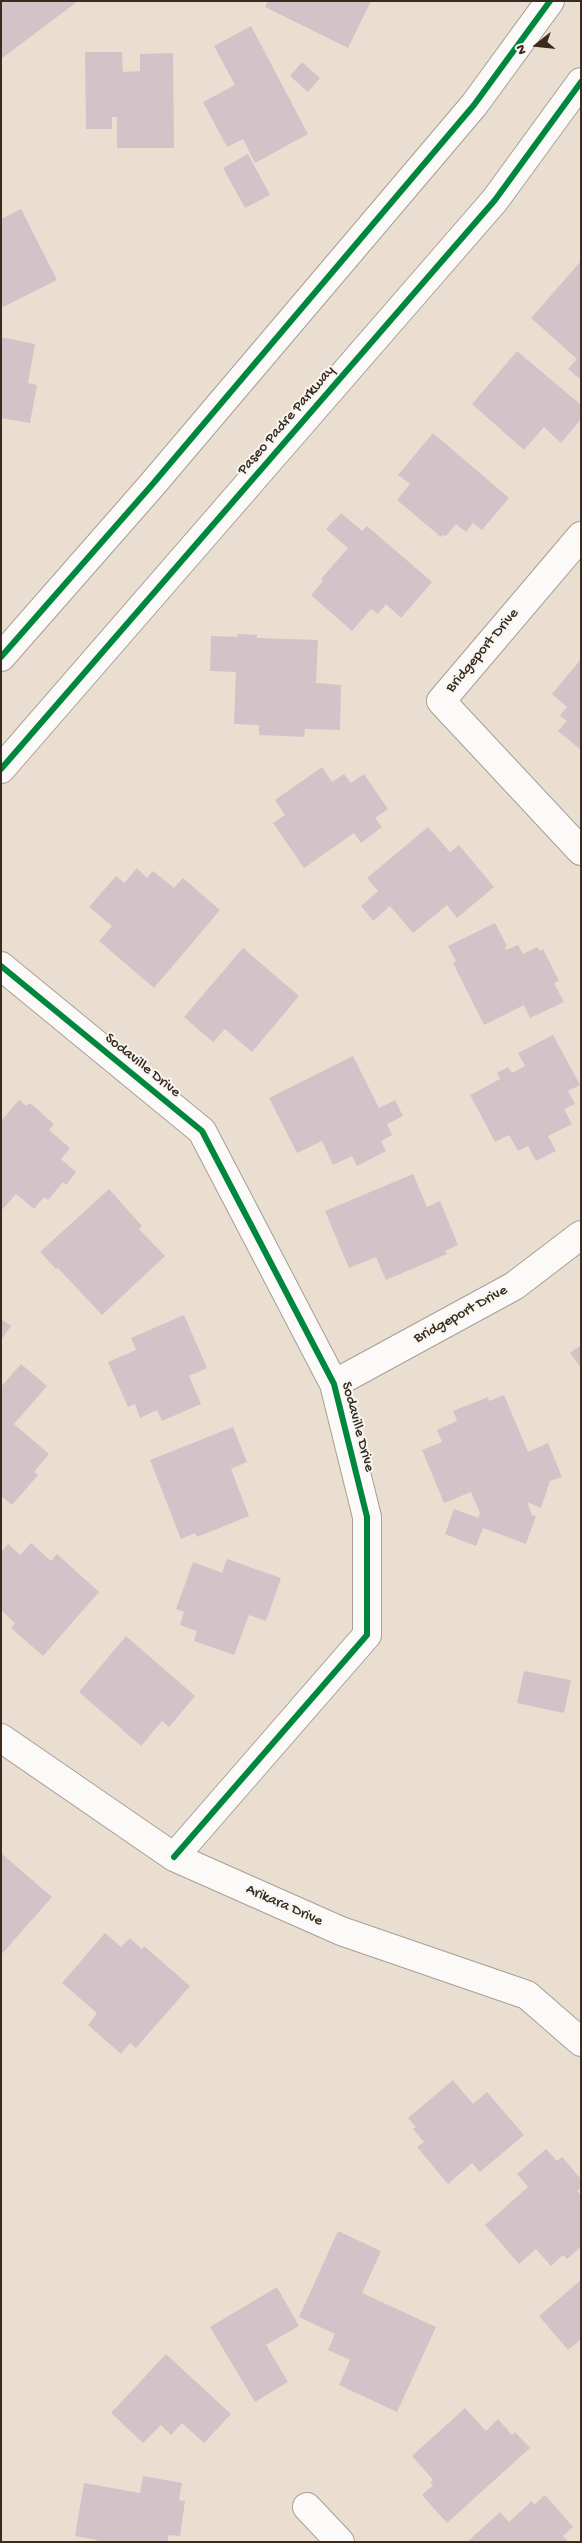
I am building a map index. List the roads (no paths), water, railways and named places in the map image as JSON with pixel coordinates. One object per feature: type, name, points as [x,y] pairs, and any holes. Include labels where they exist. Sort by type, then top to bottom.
[{"type":"street","points":[[1,657],[151,486],[474,105],[550,1]]},
{"type":"street","name":"Paseo Padre Parkway","points":[[1,770],[495,200],[581,82]]},
{"type":"street","name":"Bridgeport Drive","points":[[581,536],[441,701],[581,852]]},
{"type":"street","name":"Sodaville Drive","points":[[1,966],[202,1131],[334,1384],[367,1517],[367,1635],[174,1857]]},
{"type":"street","name":"Bridgeport Drive","points":[[334,1384],[514,1286],[581,1235]]},
{"type":"street","name":"Arikara Drive","points":[[1,1738],[174,1857],[341,1931],[527,1995],[581,2042]]},
{"type":"street","points":[[307,2507],[340,2542]]}]
